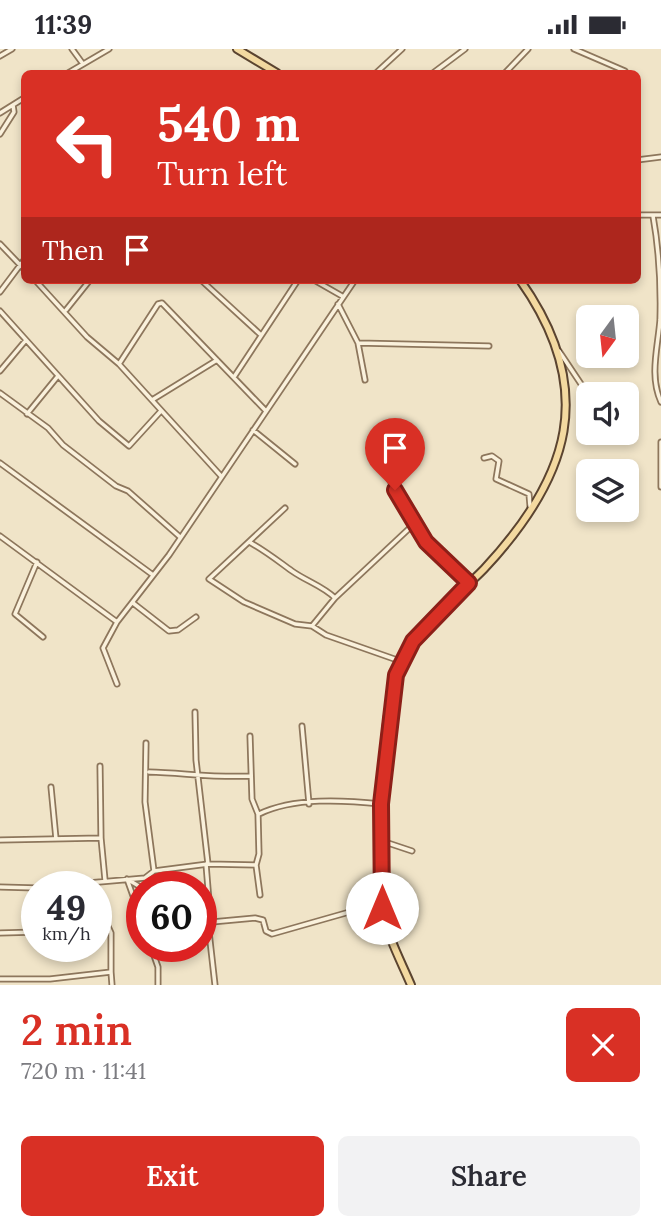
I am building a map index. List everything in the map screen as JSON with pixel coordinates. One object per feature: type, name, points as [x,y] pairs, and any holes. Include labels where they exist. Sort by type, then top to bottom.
[{"type":"main road","points":[[237,49],[272,70]]},
{"type":"main road","points":[[411,985],[387,928],[382,903],[381,804],[391,701],[400,661],[422,630],[527,519],[553,473],[563,437],[563,369],[542,312],[523,284]]},
{"type":"street","points":[[0,56],[12,49]]},
{"type":"street","points":[[72,49],[83,64]]},
{"type":"street","points":[[73,70],[108,49]]},
{"type":"street","points":[[379,70],[402,49]]},
{"type":"street","points":[[437,70],[465,49]]},
{"type":"street","points":[[508,70],[528,49]]},
{"type":"street","points":[[574,49],[623,70]]},
{"type":"street","points":[[0,113],[21,100]]},
{"type":"street","points":[[0,134],[15,112],[13,106]]},
{"type":"street","points":[[641,160],[661,157]]},
{"type":"street","points":[[641,215],[661,215]]},
{"type":"street","points":[[653,216],[660,277],[660,322],[654,355],[661,402]]},
{"type":"street","points":[[0,244],[20,264],[0,292]]},
{"type":"street","points":[[39,284],[66,310],[87,337],[119,364],[221,476]]},
{"type":"street","points":[[66,310],[87,284]]},
{"type":"street","points":[[205,284],[261,335]]},
{"type":"street","points":[[234,377],[295,284]]},
{"type":"street","points":[[321,284],[342,296]]},
{"type":"street","points":[[117,684],[103,648],[117,622],[181,537],[352,284]]},
{"type":"street","points":[[119,364],[158,304],[162,303],[265,410]]},
{"type":"street","points":[[338,303],[358,343],[365,380]]},
{"type":"street","points":[[0,311],[107,430],[129,446],[160,412]]},
{"type":"street","points":[[0,371],[26,340]]},
{"type":"street","points":[[358,343],[489,346]]},
{"type":"street","points":[[556,348],[580,382]]},
{"type":"street","points":[[152,400],[217,360]]},
{"type":"street","points":[[27,414],[58,376]]},
{"type":"street","points":[[0,393],[116,486],[128,491],[181,537]]},
{"type":"street","points":[[253,430],[295,464]]},
{"type":"street","points":[[661,442],[661,487]]},
{"type":"street","points":[[484,458],[492,456],[499,461],[496,479],[529,494],[527,519]]},
{"type":"street","points":[[376,457],[415,523],[439,557],[469,583]]},
{"type":"street","points":[[0,463],[153,575]]},
{"type":"street","points":[[285,508],[255,535],[251,543],[229,558],[209,579],[244,602],[295,624],[312,626],[326,635],[400,661]]},
{"type":"street","points":[[312,626],[335,598],[415,523]]},
{"type":"street","points":[[0,536],[117,622]]},
{"type":"street","points":[[251,543],[280,559],[290,569],[327,590],[335,598]]},
{"type":"street","points":[[37,562],[15,614],[43,636]]},
{"type":"street","points":[[133,603],[169,631],[177,630],[196,617]]},
{"type":"street","points":[[195,712],[207,871]]},
{"type":"street","points":[[303,726],[309,804]]},
{"type":"street","points":[[250,736],[252,799],[258,814],[259,855],[256,865],[260,895]]},
{"type":"street","points":[[146,743],[145,802],[152,871]]},
{"type":"street","points":[[100,766],[101,838],[105,871]]},
{"type":"street","points":[[149,772],[199,772],[214,777],[251,776]]},
{"type":"street","points":[[51,787],[56,839]]},
{"type":"street","points":[[258,814],[268,810],[350,800],[381,804]]},
{"type":"street","points":[[0,840],[101,838]]},
{"type":"street","points":[[382,841],[412,851]]},
{"type":"street","points":[[164,871],[207,864],[256,865]]},
{"type":"street","points":[[0,887],[21,888]]},
{"type":"street","points":[[217,922],[256,918],[262,920],[266,931],[272,934],[382,903]]},
{"type":"street","points":[[0,933],[21,932]]},
{"type":"street","points":[[111,962],[112,985]]},
{"type":"street","points":[[156,962],[158,985]]},
{"type":"street","points":[[211,962],[215,985]]},
{"type":"street","points":[[0,979],[50,979],[111,972]]},
{"type":"route","points":[[382,908],[381,804],[393,686],[400,661],[413,641],[469,583],[426,542],[395,490]]}]
